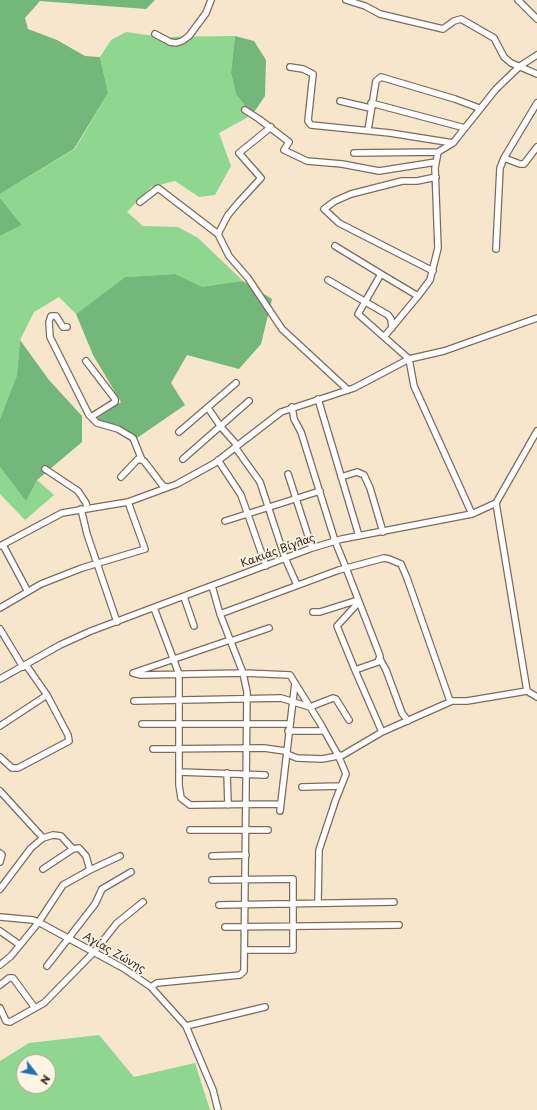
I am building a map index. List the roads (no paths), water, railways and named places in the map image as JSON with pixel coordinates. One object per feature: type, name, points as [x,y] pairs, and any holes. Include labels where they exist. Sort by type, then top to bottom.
[{"type":"street","points":[[155,34],[170,42],[176,43],[182,41],[189,36],[206,13],[211,0]]},
{"type":"street","points":[[346,0],[364,6],[380,14],[443,30],[454,20],[462,19],[491,36],[497,43],[504,57],[537,74]]},
{"type":"street","points":[[518,0],[537,19]]},
{"type":"street","points":[[354,153],[396,154],[438,152],[454,144],[479,108],[520,66],[537,55]]},
{"type":"street","points":[[290,67],[303,69],[313,74],[309,123],[347,129],[368,130],[454,144]]},
{"type":"street","points":[[368,130],[376,81],[381,76],[479,108]]},
{"type":"street","points":[[340,101],[371,106],[465,128]]},
{"type":"street","points":[[496,249],[499,178],[504,158],[537,104]]},
{"type":"street","points":[[245,110],[271,127],[289,142],[284,150],[307,161],[342,164],[379,171],[436,162]]},
{"type":"street","points":[[218,234],[228,215],[261,178],[239,153],[271,127]]},
{"type":"street","points":[[504,158],[524,164],[537,147]]},
{"type":"street","points":[[384,337],[430,280],[433,271],[438,248],[436,162],[438,152]]},
{"type":"street","points":[[433,271],[339,223],[324,209],[334,201],[351,194],[402,182],[426,180],[436,177]]},
{"type":"street","points":[[140,202],[158,188],[218,234],[229,256],[248,278],[282,329],[348,390]]},
{"type":"street","points":[[335,246],[418,296]]},
{"type":"street","points":[[381,274],[358,314],[409,359],[414,386],[472,514]]},
{"type":"street","points":[[328,280],[388,315],[391,319],[392,328]]},
{"type":"street","points":[[67,327],[63,327],[56,316],[51,316],[49,322],[50,337],[91,417],[96,423],[118,429],[133,438],[142,460],[163,486],[167,487]]},
{"type":"street","points":[[27,590],[1,545],[62,513],[128,502],[177,484],[218,460],[281,412],[292,407],[348,390],[409,359],[454,347],[537,318]]},
{"type":"street","points":[[86,361],[115,399],[115,402],[91,417]]},
{"type":"street","points":[[179,432],[236,383]]},
{"type":"street","points":[[318,399],[359,536]]},
{"type":"street","points":[[183,459],[249,401]]},
{"type":"street","points":[[292,407],[294,419],[301,432],[335,541],[380,659],[386,670],[402,713],[408,721]]},
{"type":"street","points":[[208,408],[260,482],[285,558],[297,585]]},
{"type":"street","points":[[527,691],[496,503],[537,431]]},
{"type":"street","points":[[121,477],[138,459],[142,460]]},
{"type":"street","points":[[218,460],[242,495],[266,566]]},
{"type":"street","points":[[45,469],[78,491],[86,503],[84,509],[97,564],[117,622]]},
{"type":"street","points":[[341,477],[357,472],[364,475],[370,488],[383,532]]},
{"type":"street","points":[[288,474],[312,548]]},
{"type":"street","points":[[225,521],[320,492]]},
{"type":"street","points":[[0,608],[27,590],[62,575],[145,549],[128,502]]},
{"type":"street","name":"Κακιάς Βίγλας","points":[[0,679],[60,645],[312,548],[335,541],[472,514],[496,503]]},
{"type":"street","points":[[220,614],[346,568],[384,558],[401,564],[448,699],[452,702]]},
{"type":"street","points":[[151,987],[157,983],[240,975],[244,971],[247,692],[243,674],[220,614],[212,586]]},
{"type":"street","points":[[184,597],[194,626]]},
{"type":"street","points":[[313,612],[320,612],[359,601]]},
{"type":"street","points":[[359,601],[337,626],[382,732]]},
{"type":"street","points":[[154,608],[179,674],[178,772],[179,794],[184,802],[190,805],[280,804]]},
{"type":"street","points":[[269,628],[133,673],[141,675],[290,675],[339,757],[346,774],[319,850],[318,902]]},
{"type":"street","points":[[0,629],[24,666],[47,695],[68,735],[69,741],[18,768],[12,768],[0,757]]},
{"type":"street","points":[[355,670],[380,659]]},
{"type":"street","points":[[280,811],[285,751],[295,683]]},
{"type":"street","points":[[153,750],[246,749],[285,751],[287,754],[297,758],[339,757],[382,732],[452,702],[527,691],[537,697]]},
{"type":"street","points":[[0,726],[47,695]]},
{"type":"street","points":[[134,700],[247,700],[281,698],[292,700],[310,707],[333,698],[336,699],[349,720]]},
{"type":"street","points":[[142,724],[289,724]]},
{"type":"street","points":[[288,730],[324,731]]},
{"type":"street","points":[[178,772],[265,775]]},
{"type":"street","points":[[227,773],[228,805]]},
{"type":"street","points":[[302,787],[341,786]]},
{"type":"street","points":[[0,790],[43,838]]},
{"type":"street","points":[[190,830],[268,830]]},
{"type":"street","points":[[0,889],[31,848],[43,838],[53,835],[60,836],[74,849]]},
{"type":"street","points":[[43,869],[74,849],[79,848],[86,856],[90,870]]},
{"type":"street","points":[[0,853],[2,855],[0,862]]},
{"type":"street","points":[[212,856],[246,855]]},
{"type":"street","points":[[0,965],[11,956],[38,923],[63,885],[120,856]]},
{"type":"street","points":[[47,966],[95,904],[102,889],[131,872]]},
{"type":"street","points":[[212,880],[293,879],[293,950],[245,950]]},
{"type":"street","points":[[0,1008],[6,1021],[10,1022],[47,1001],[94,952],[117,923],[143,902]]},
{"type":"street","points":[[219,905],[318,902],[394,902]]},
{"type":"street","name":"Αγίας Ζώνης","points":[[0,917],[38,923],[137,976],[151,987],[186,1026],[213,1090],[218,1110]]},
{"type":"street","points":[[225,927],[399,925]]},
{"type":"street","points":[[0,931],[20,944]]},
{"type":"street","points":[[0,985],[10,978],[13,978],[35,1008]]},
{"type":"street","points":[[186,1026],[265,1007]]}]
